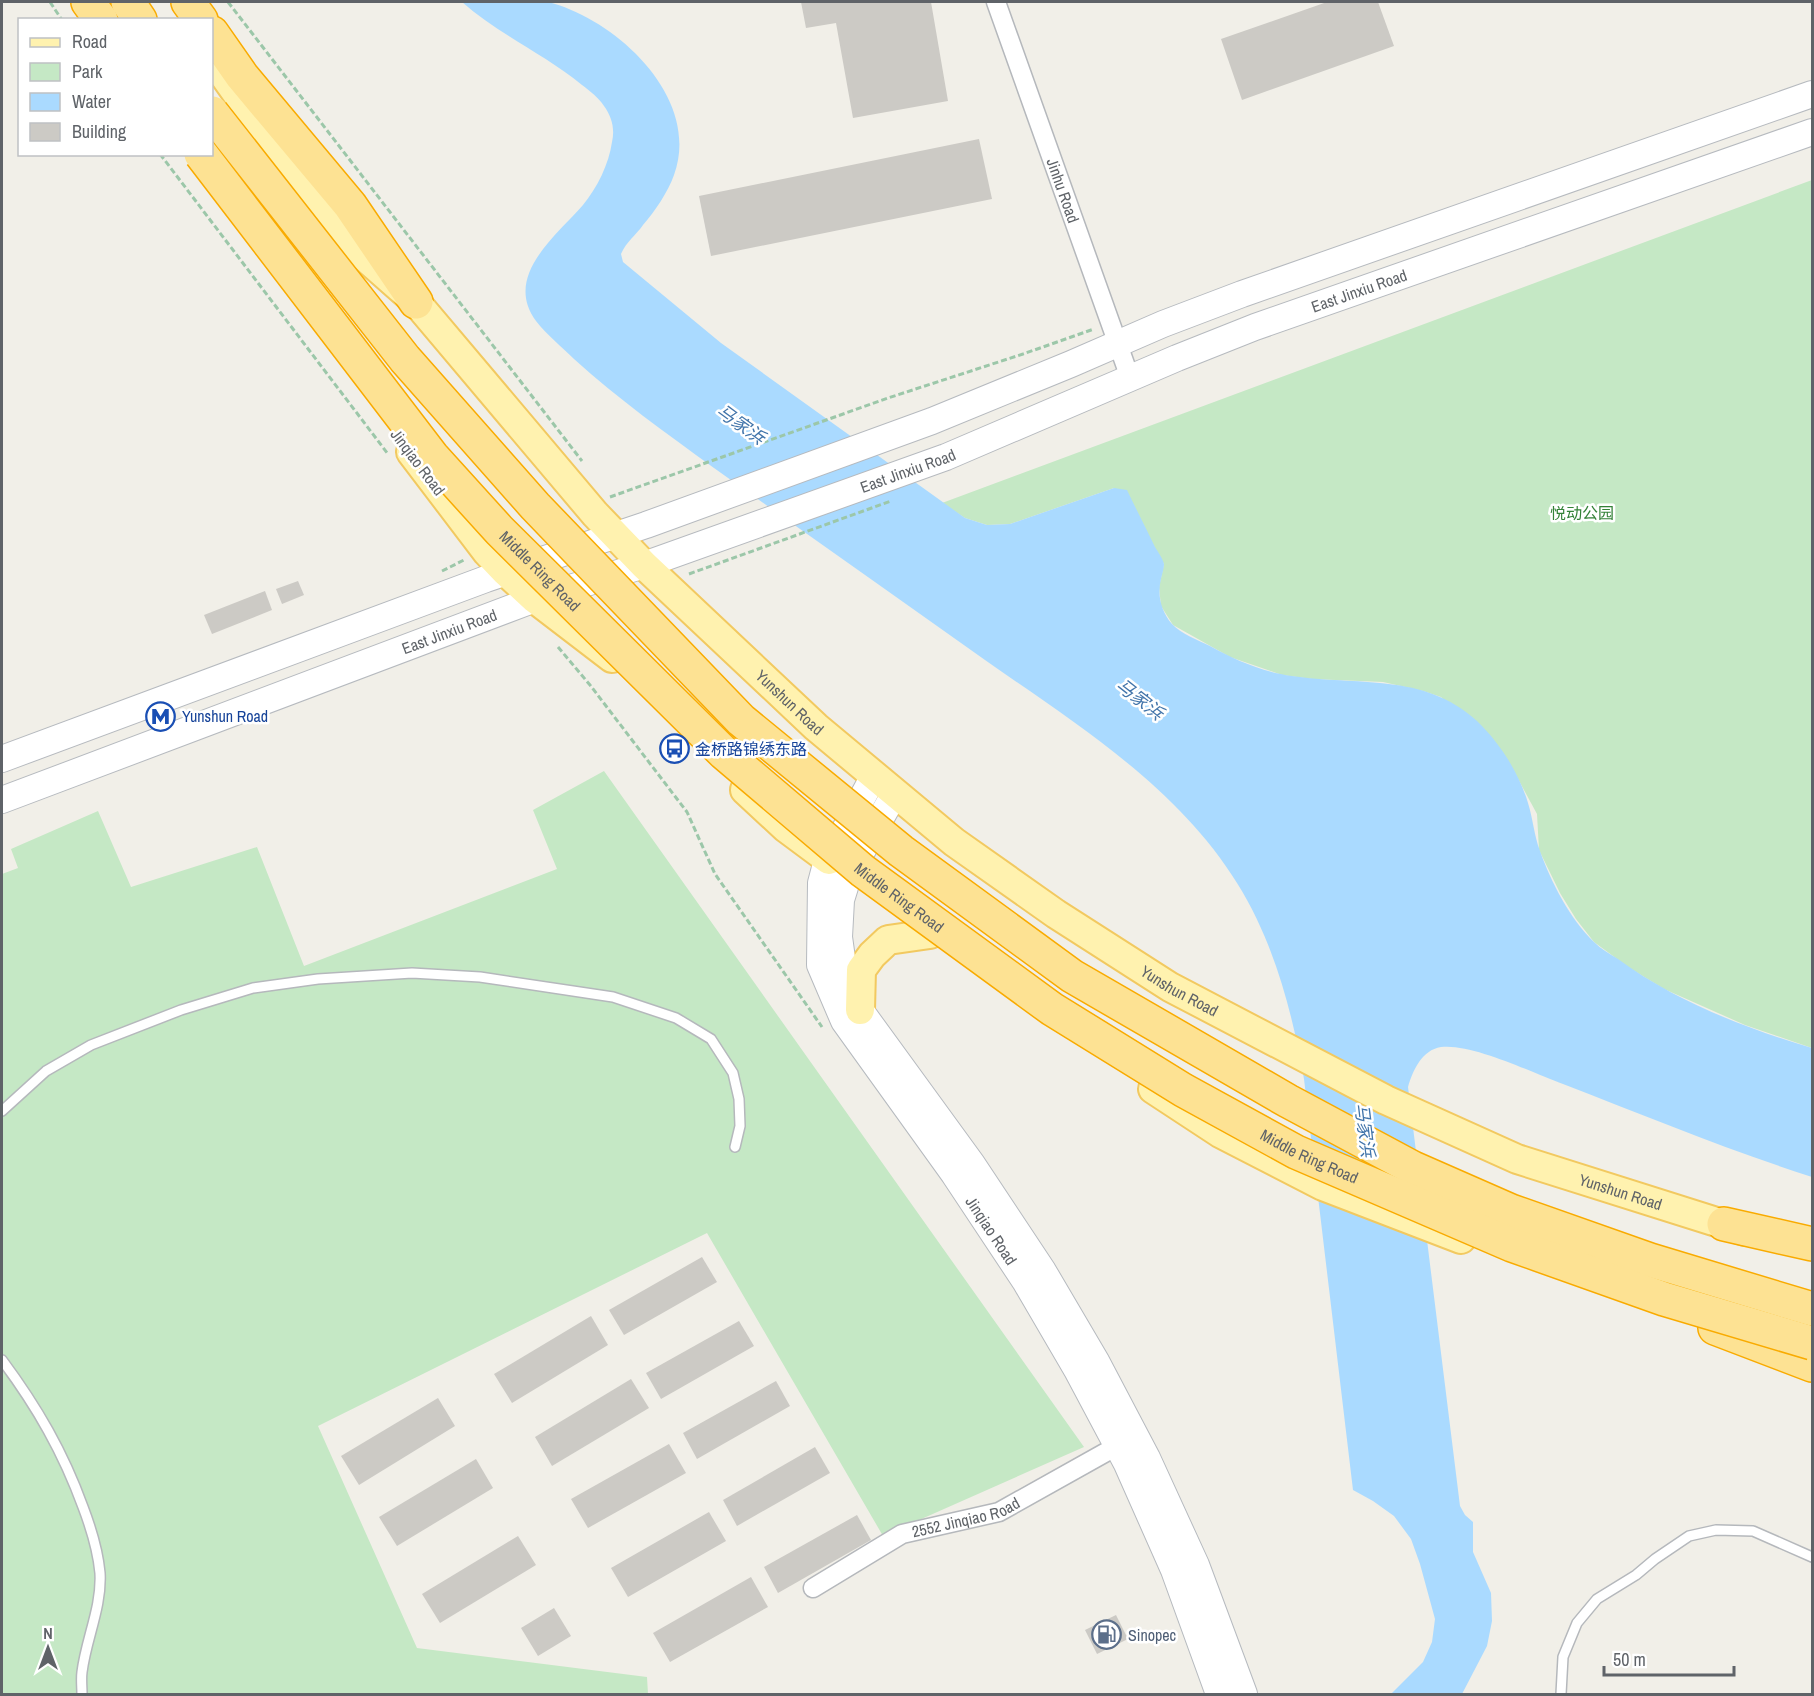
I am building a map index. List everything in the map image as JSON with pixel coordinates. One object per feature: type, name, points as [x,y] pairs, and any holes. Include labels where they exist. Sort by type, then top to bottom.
[{"type":"highway","points":[[88,2],[100,18]]},
{"type":"highway","points":[[128,2],[139,18]]},
{"type":"highway","points":[[189,2],[200,18]]},
{"type":"highway","points":[[213,34],[242,76],[350,206],[416,302]]},
{"type":"highway","name":"Middle Ring Road","points":[[213,115],[405,359],[535,506],[741,720],[901,851],[1072,976],[1288,1101],[1413,1168],[1511,1211],[1629,1253],[1812,1309]]},
{"type":"highway","name":"Middle Ring Road","points":[[203,156],[432,456],[499,530],[724,753],[863,871],[1052,1009],[1183,1090],[1296,1152],[1512,1245],[1664,1299],[1812,1343]]},
{"type":"highway","points":[[1724,1224],[1812,1244]]},
{"type":"highway","points":[[1710,1326],[1812,1365]]},
{"type":"main road","points":[[76,2],[88,18]]},
{"type":"main road","points":[[172,2],[183,18]]},
{"type":"main road","points":[[213,59],[332,228],[416,302],[595,514],[644,565]]},
{"type":"main road","points":[[2,759],[496,575],[646,525],[932,421],[1163,324],[1253,290],[1812,94]]},
{"type":"main road","name":"East Jinxiu Road","points":[[2,800],[535,599],[644,565],[946,457],[1254,327],[1812,132]]},
{"type":"main road","name":"Jinqiao Road","points":[[188,156],[487,552],[496,575],[535,599],[610,656],[686,735],[786,828],[838,867],[841,900],[839,937],[844,973],[860,1010],[972,1164],[1036,1261],[1095,1361],[1147,1458],[1192,1555],[1244,1695]]},
{"type":"main road","name":"Yunshun Road","points":[[644,565],[816,727],[954,842],[1028,895],[1170,987],[1386,1100],[1517,1159],[1812,1253]]},
{"type":"main road","name":"Jinqiao Road","points":[[885,784],[838,867],[821,883],[820,964],[844,1021],[954,1174],[1025,1281],[1077,1370],[1117,1446],[1174,1570],[1219,1695]]},
{"type":"main road","points":[[838,867],[983,973],[1220,1133],[1323,1186],[1514,1260],[1672,1310],[1710,1326],[1812,1357]]},
{"type":"main road","points":[[860,1010],[861,970],[872,955],[888,940],[930,934]]},
{"type":"street","name":"Jinhu Road","points":[[996,2],[1130,378]]},
{"type":"street","name":"2552 Jinqiao Road","points":[[813,1588],[902,1534],[999,1512],[1117,1446]]},
{"type":"lane","points":[[2,1111],[46,1071],[91,1045],[181,1010],[253,988],[318,979],[412,974],[480,977],[612,997],[676,1018],[711,1039],[733,1073],[739,1099],[740,1126],[735,1147]]},
{"type":"lane","points":[[2,1360],[54,1439],[71,1475],[95,1546],[100,1574],[98,1597],[81,1674],[82,1695]]},
{"type":"lane","points":[[1561,1695],[1563,1658],[1576,1623],[1597,1599],[1636,1575],[1689,1536],[1716,1530],[1753,1531],[1812,1557]]},
{"type":"path","points":[[50,2],[62,18]]},
{"type":"path","points":[[228,2],[589,469]]},
{"type":"path","points":[[162,156],[394,462]]},
{"type":"path","points":[[646,525],[610,497],[888,398]]},
{"type":"path","points":[[682,551],[705,568],[899,498]]},
{"type":"path","points":[[460,551],[466,560],[496,575]]},
{"type":"path","points":[[552,641],[590,685],[687,812],[716,874],[823,1029]]},
{"type":"green space","name":"悦动公园","points":[[1812,180],[1812,1048],[1745,1025],[1664,989],[1628,967],[1594,942],[1560,893],[1539,850],[1537,814],[1510,764],[1441,697],[1383,682],[1312,679],[1282,675],[1230,657],[1173,625],[1161,606],[1159,587],[1164,564],[1114,488],[1010,524],[987,525],[965,518],[942,503]]},
{"type":"green space","points":[[604,771],[1084,1447],[883,1536],[707,1233],[318,1426],[417,1648],[647,1677],[648,1694],[2,1694],[2,874],[18,868],[11,849],[98,811],[131,887],[257,847],[304,966],[557,869],[533,810]]},
{"type":"water","name":"马家浜","points":[[462,2],[548,2],[574,11],[600,25],[625,44],[647,66],[664,91],[676,118],[679,146],[674,175],[668,188],[652,214],[623,250],[621,254],[623,262],[721,343],[965,518],[987,525],[1010,524],[1114,488],[1127,490],[1164,564],[1159,591],[1161,603],[1168,619],[1176,628],[1229,656],[1270,672],[1316,679],[1389,684],[1412,688],[1456,705],[1477,721],[1501,749],[1514,770],[1528,803],[1538,845],[1550,875],[1569,911],[1594,942],[1663,988],[1711,1012],[1761,1032],[1812,1048],[1812,1177],[1718,1144],[1485,1054],[1454,1047],[1441,1047],[1429,1052],[1419,1062],[1408,1087],[1460,1506],[1473,1522],[1473,1552],[1491,1593],[1492,1621],[1487,1646],[1462,1694],[1391,1694],[1423,1662],[1432,1642],[1435,1619],[1411,1539],[1394,1516],[1353,1490],[1304,1079],[1280,978],[1261,929],[1237,883],[1213,848],[1185,816],[1123,759],[660,429],[591,374],[540,326],[527,304],[526,288],[529,273],[548,243],[583,205],[598,183],[610,150],[612,123],[609,114],[597,97],[552,63],[491,24]]},
{"type":"building","points":[[801,2],[931,2],[948,101],[853,118],[836,23],[806,28]]},
{"type":"building","points":[[1327,2],[1378,2],[1394,46],[1242,100],[1221,39]]},
{"type":"building","points":[[979,139],[992,199],[711,256],[699,196]]},
{"type":"building","points":[[298,581],[304,595],[282,604],[276,589]]},
{"type":"building","points":[[265,591],[272,610],[212,634],[204,615]]},
{"type":"building","points":[[702,1257],[717,1282],[624,1335],[609,1310]]},
{"type":"building","points":[[591,1316],[608,1345],[512,1403],[494,1374]]},
{"type":"building","points":[[739,1321],[754,1346],[661,1399],[646,1373]]},
{"type":"building","points":[[631,1379],[649,1408],[552,1466],[535,1437]]},
{"type":"building","points":[[776,1381],[790,1406],[697,1459],[683,1433]]},
{"type":"building","points":[[438,1398],[455,1426],[359,1485],[341,1456]]},
{"type":"building","points":[[669,1444],[686,1473],[588,1528],[571,1499]]},
{"type":"building","points":[[815,1447],[830,1473],[737,1526],[723,1500]]},
{"type":"building","points":[[476,1459],[493,1488],[397,1546],[379,1517]]},
{"type":"building","points":[[709,1512],[726,1541],[628,1597],[611,1568]]},
{"type":"building","points":[[857,1515],[871,1540],[778,1593],[764,1567]]},
{"type":"building","points":[[518,1536],[536,1565],[440,1623],[422,1594]]},
{"type":"building","points":[[751,1577],[768,1607],[670,1662],[653,1633]]},
{"type":"building","points":[[554,1608],[571,1636],[538,1656],[521,1628]]},
{"type":"building","name":"Sinopec","points":[[1116,1615],[1128,1639],[1097,1654],[1085,1630]]},
{"type":"place","name":"Yunshun Road","points":[[161,716]]},
{"type":"place","name":"金桥路锦绣东路","points":[[674,749]]},
{"type":"place","name":"Sinopec","points":[[1107,1635]]}]
